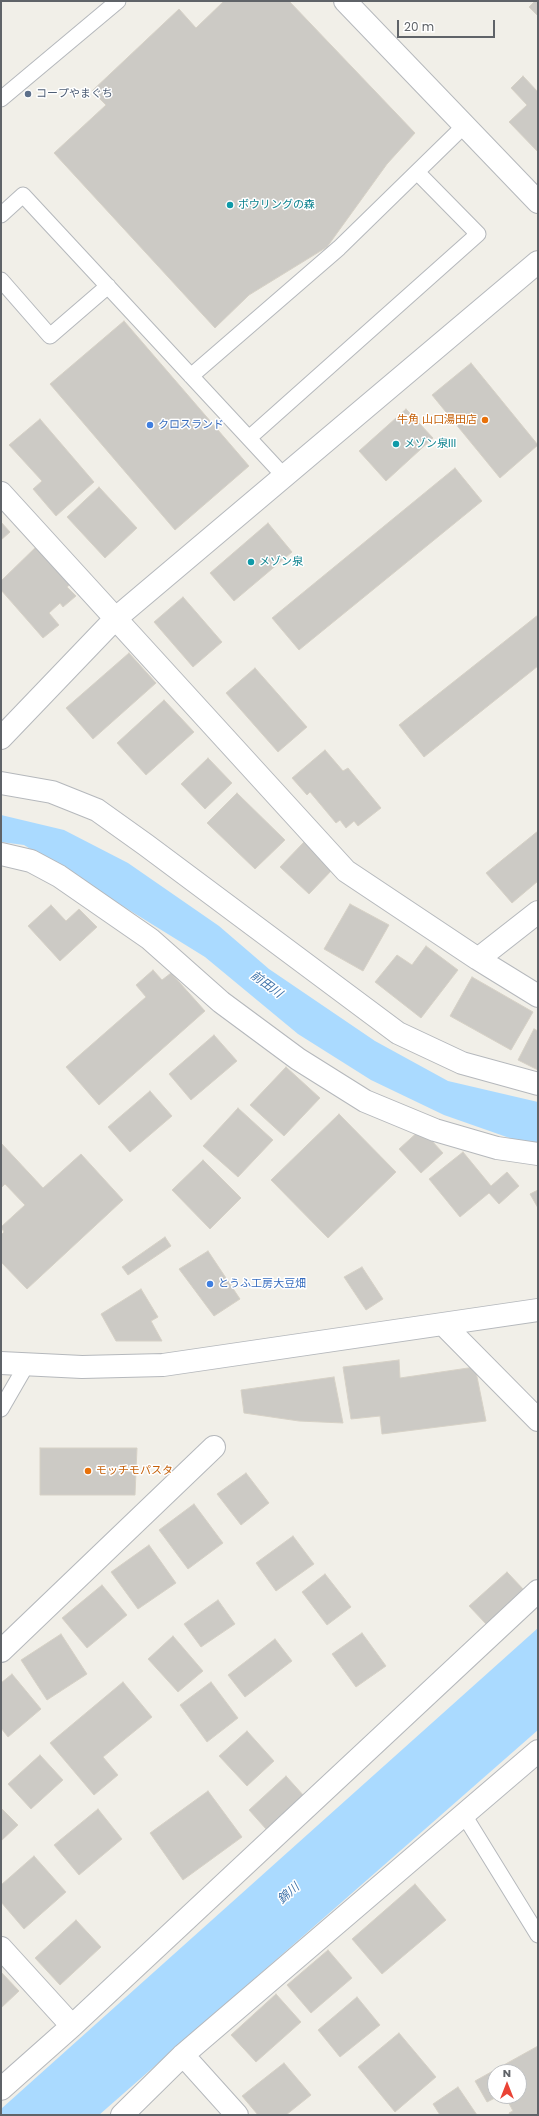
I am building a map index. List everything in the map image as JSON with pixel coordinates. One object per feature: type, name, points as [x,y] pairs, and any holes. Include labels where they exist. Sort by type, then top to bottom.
[{"type":"street","points":[[345,1],[538,202]]},
{"type":"street","points":[[1,738],[115,619],[538,262]]},
{"type":"street","points":[[1,493],[346,871],[478,959],[538,996]]},
{"type":"street","points":[[1,783],[52,792],[97,810],[398,1033],[462,1063],[538,1084]]},
{"type":"street","points":[[1,854],[31,861],[59,876],[150,939],[221,1002],[292,1055],[365,1100],[436,1130],[497,1148],[538,1154]]},
{"type":"street","points":[[478,959],[538,912]]},
{"type":"street","points":[[1,1363],[82,1367],[163,1365],[444,1325],[538,1310]]},
{"type":"street","points":[[444,1325],[538,1420]]},
{"type":"street","points":[[1,1651],[214,1447]]},
{"type":"street","points":[[1,2089],[72,2026],[538,1591]]},
{"type":"street","points":[[122,2115],[182,2055],[538,1751]]},
{"type":"street","points":[[1,1948],[72,2026]]},
{"type":"street","points":[[182,2055],[237,2115]]},
{"type":"lane","points":[[1,99],[118,1]]},
{"type":"lane","points":[[191,376],[339,248],[465,125]]},
{"type":"lane","points":[[249,438],[478,234],[417,172]]},
{"type":"lane","points":[[1,215],[23,195],[284,476]]},
{"type":"lane","points":[[1,280],[50,336],[108,286]]},
{"type":"lane","points":[[1,1409],[27,1364]]},
{"type":"lane","points":[[464,1815],[538,1935]]},
{"type":"water","name":"前田川","points":[[1,815],[64,830],[128,863],[219,926],[269,969],[375,1041],[448,1081],[538,1102],[538,1143],[521,1142],[444,1115],[371,1080],[298,1034],[205,957],[24,845],[1,842]]},
{"type":"water","name":"錦川","points":[[538,1628],[538,1730],[99,2115],[1,2115],[1,2109]]},
{"type":"building","name":"ボウリングの森","points":[[224,1],[289,1],[415,133],[387,164],[327,247],[249,295],[215,328],[54,153],[106,105],[92,91],[179,9],[196,28]]},
{"type":"building","points":[[535,1],[538,1],[538,16],[529,7]]},
{"type":"building","points":[[523,76],[538,92],[538,152],[509,122],[527,105],[511,88]]},
{"type":"building","name":"クロスランド","points":[[124,321],[249,466],[175,530],[50,384]]},
{"type":"building","name":"牛角 山口湯田店","points":[[471,363],[538,445],[500,478],[432,395]]},
{"type":"building","name":"メゾン泉III","points":[[406,409],[433,438],[386,481],[359,451]]},
{"type":"building","points":[[40,419],[94,482],[56,516],[33,489],[42,481],[9,445]]},
{"type":"building","points":[[455,468],[482,501],[299,650],[272,618]]},
{"type":"building","points":[[99,487],[137,528],[105,558],[67,517]]},
{"type":"building","points":[[1,522],[10,532],[1,540]]},
{"type":"building","name":"メゾン泉","points":[[268,523],[292,552],[234,601],[210,573]]},
{"type":"building","points":[[40,543],[74,581],[67,587],[76,596],[63,607],[60,603],[49,613],[59,625],[43,638],[1,590],[1,581]]},
{"type":"building","points":[[183,597],[222,642],[193,667],[154,622]]},
{"type":"building","points":[[538,615],[538,666],[424,757],[399,725]]},
{"type":"building","points":[[129,653],[156,683],[93,739],[66,708]]},
{"type":"building","points":[[255,668],[307,727],[278,752],[226,693]]},
{"type":"building","points":[[164,700],[194,732],[146,775],[117,743]]},
{"type":"building","points":[[325,750],[343,771],[348,768],[381,808],[358,826],[354,821],[346,828],[340,820],[336,823],[310,792],[307,795],[292,778]]},
{"type":"building","points":[[208,758],[232,783],[205,809],[181,784]]},
{"type":"building","points":[[237,793],[285,840],[255,869],[207,823]]},
{"type":"building","points":[[538,831],[538,881],[512,903],[486,873]]},
{"type":"building","points":[[304,842],[333,869],[309,894],[280,867]]},
{"type":"building","points":[[350,904],[389,925],[363,971],[324,949]]},
{"type":"building","points":[[51,905],[66,921],[79,909],[97,927],[60,961],[28,926]]},
{"type":"building","points":[[426,946],[458,970],[421,1018],[375,982],[397,955],[412,965]]},
{"type":"building","points":[[153,970],[162,980],[171,973],[205,1011],[99,1105],[66,1067],[146,997],[136,985]]},
{"type":"building","points":[[472,977],[533,1012],[511,1050],[450,1016]]},
{"type":"building","points":[[534,1029],[538,1031],[538,1070],[518,1060]]},
{"type":"building","points":[[214,1035],[237,1061],[191,1100],[169,1074]]},
{"type":"building","points":[[286,1067],[320,1098],[284,1136],[250,1105]]},
{"type":"building","points":[[150,1091],[172,1116],[130,1152],[108,1127]]},
{"type":"building","points":[[238,1108],[273,1140],[238,1177],[203,1146]]},
{"type":"building","points":[[339,1114],[396,1172],[328,1238],[271,1180]]},
{"type":"building","points":[[421,1129],[443,1153],[421,1173],[399,1149]]},
{"type":"building","points":[[1,1143],[43,1188],[81,1154],[123,1200],[27,1289],[1,1262],[1,1235],[4,1232],[1,1227],[25,1205],[5,1184],[1,1188]]},
{"type":"building","points":[[463,1152],[491,1186],[507,1172],[519,1186],[499,1204],[489,1193],[460,1217],[429,1179]]},
{"type":"building","points":[[203,1160],[241,1198],[210,1229],[172,1190]]},
{"type":"building","points":[[538,1190],[538,1208],[530,1194]]},
{"type":"building","points":[[165,1237],[171,1246],[128,1275],[122,1267]]},
{"type":"building","name":"とうふ工房大豆畑","points":[[208,1251],[240,1299],[214,1316],[179,1269]]},
{"type":"building","points":[[362,1267],[383,1299],[366,1310],[344,1277]]},
{"type":"building","points":[[141,1289],[158,1317],[151,1321],[162,1341],[116,1341],[101,1314]]},
{"type":"building","points":[[399,1360],[400,1378],[475,1367],[486,1421],[382,1434],[380,1416],[351,1419],[343,1367]]},
{"type":"building","points":[[334,1377],[343,1423],[299,1421],[244,1413],[241,1390]]},
{"type":"building","name":"モッチモパスタ","points":[[40,1448],[137,1448],[135,1495],[40,1495]]},
{"type":"building","points":[[246,1473],[269,1503],[241,1525],[217,1494]]},
{"type":"building","points":[[194,1504],[223,1543],[188,1569],[159,1530]]},
{"type":"building","points":[[293,1536],[314,1564],[276,1591],[256,1563]]},
{"type":"building","points":[[149,1545],[176,1583],[138,1609],[111,1572]]},
{"type":"building","points":[[507,1572],[524,1590],[486,1624],[469,1606]]},
{"type":"building","points":[[325,1574],[351,1607],[327,1625],[302,1592]]},
{"type":"building","points":[[102,1585],[127,1615],[87,1648],[62,1618]]},
{"type":"building","points":[[218,1600],[235,1624],[201,1647],[184,1624]]},
{"type":"building","points":[[362,1633],[386,1666],[356,1687],[332,1654]]},
{"type":"building","points":[[61,1634],[87,1674],[47,1700],[21,1660]]},
{"type":"building","points":[[173,1636],[203,1671],[178,1692],[148,1659]]},
{"type":"building","points":[[275,1639],[292,1661],[245,1697],[228,1675]]},
{"type":"building","points":[[12,1674],[41,1709],[8,1737],[1,1728],[1,1683]]},
{"type":"building","points":[[123,1682],[152,1717],[103,1757],[118,1775],[94,1795],[50,1743]]},
{"type":"building","points":[[211,1682],[238,1718],[207,1742],[180,1705]]},
{"type":"building","points":[[247,1731],[274,1761],[247,1786],[219,1756]]},
{"type":"building","points":[[40,1755],[63,1780],[31,1809],[8,1784]]},
{"type":"building","points":[[286,1776],[304,1796],[266,1829],[249,1810]]},
{"type":"building","points":[[208,1791],[242,1837],[183,1880],[150,1833]]},
{"type":"building","points":[[1,1808],[18,1825],[1,1841]]},
{"type":"building","points":[[98,1809],[122,1839],[79,1875],[54,1845]]},
{"type":"building","points":[[34,1856],[66,1892],[24,1929],[1,1902],[1,1885]]},
{"type":"building","points":[[415,1884],[446,1920],[382,1974],[352,1939]]},
{"type":"building","points":[[76,1920],[101,1947],[60,1985],[35,1958]]},
{"type":"building","points":[[328,1950],[352,1978],[311,2013],[287,1985]]},
{"type":"building","points":[[1,1972],[19,1991],[1,2008]]},
{"type":"building","points":[[276,1994],[301,2022],[256,2062],[231,2035]]},
{"type":"building","points":[[357,1997],[380,2025],[340,2057],[318,2030]]},
{"type":"building","points":[[399,2033],[436,2077],[395,2112],[358,2067]]},
{"type":"building","points":[[538,2046],[538,2115],[510,2115],[509,2113],[513,2111],[509,2104],[527,2104],[527,2064],[506,2064]]},
{"type":"building","points":[[284,2063],[311,2095],[286,2115],[258,2115],[242,2096]]},
{"type":"building","points":[[487,2074],[487,2102],[475,2081]]},
{"type":"building","points":[[458,2087],[477,2115],[440,2115],[433,2104]]},
{"type":"place","name":"コープやまぐち","points":[[28,94]]},
{"type":"place","name":"ボウリングの森","points":[[230,205]]},
{"type":"place","name":"牛角 山口湯田店","points":[[485,420]]},
{"type":"place","name":"クロスランド","points":[[150,425]]},
{"type":"place","name":"メゾン泉III","points":[[396,444]]},
{"type":"place","name":"メゾン泉","points":[[251,562]]},
{"type":"place","name":"とうふ工房大豆畑","points":[[210,1284]]},
{"type":"place","name":"モッチモパスタ","points":[[88,1471]]}]
